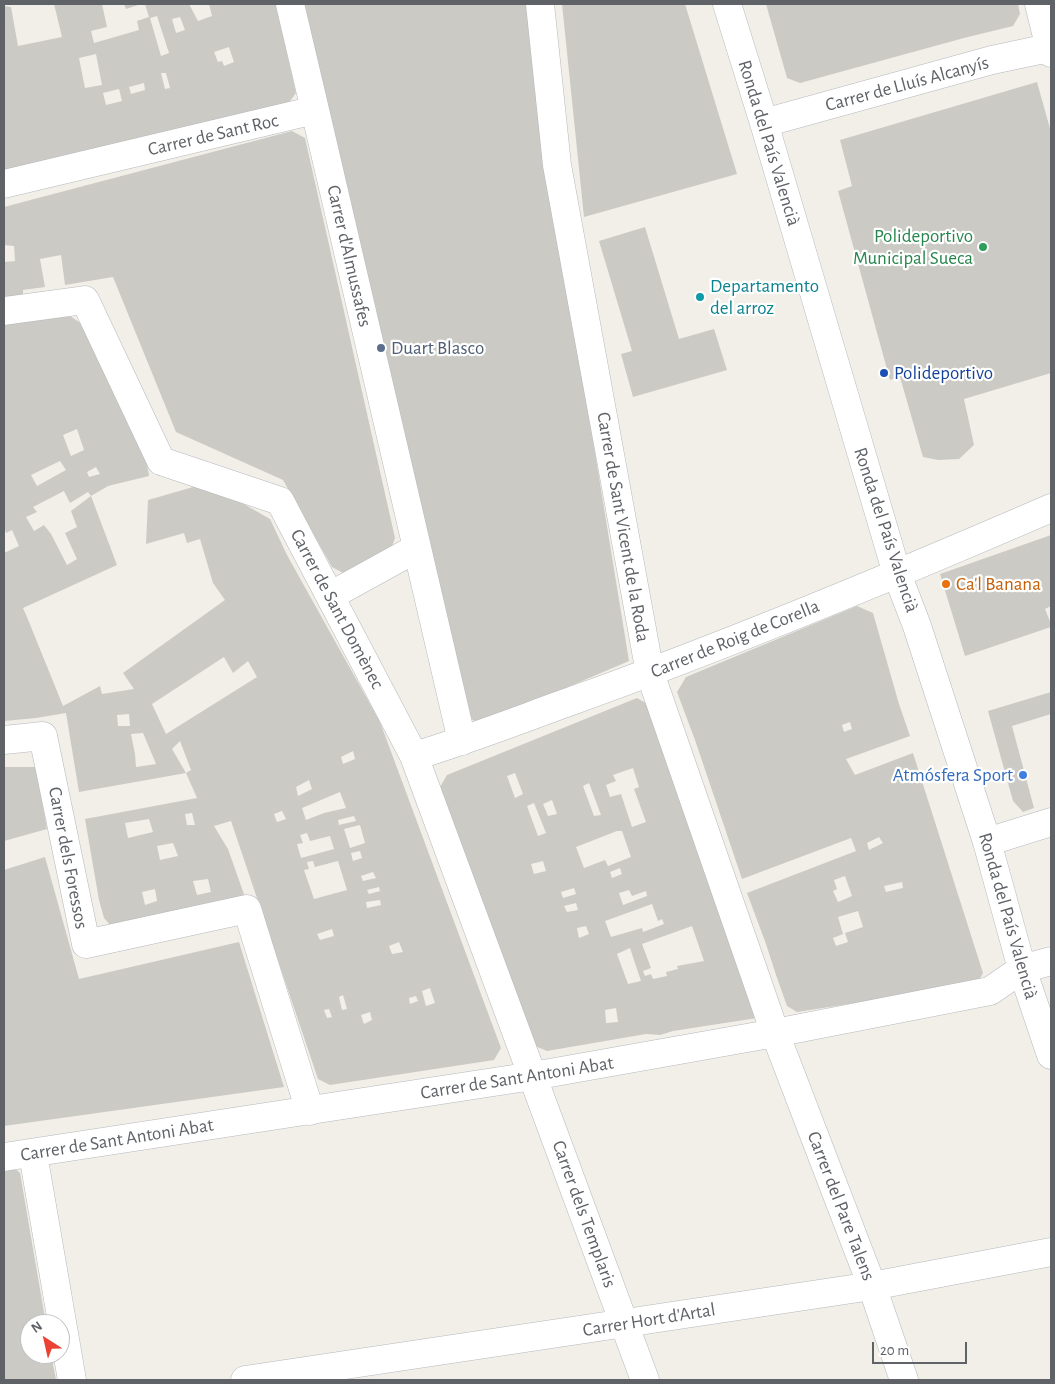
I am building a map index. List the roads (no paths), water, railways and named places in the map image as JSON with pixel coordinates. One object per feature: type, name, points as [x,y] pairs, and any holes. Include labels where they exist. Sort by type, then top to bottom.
[{"type":"street","points":[[290,4],[315,110]]},
{"type":"street","name":"Carrer de Sant Vicent de la Roda","points":[[540,4],[557,165],[650,673],[775,1033]]},
{"type":"street","name":"Ronda del País Valencià","points":[[727,4],[897,574],[917,626],[988,842],[1022,969],[1051,1055]]},
{"type":"street","points":[[1039,4],[1051,52]]},
{"type":"street","name":"Carrer de Lluís Alcanyís","points":[[764,123],[992,60],[1044,49],[1051,52]]},
{"type":"street","name":"Carrer de Sant Roc","points":[[4,184],[315,110]]},
{"type":"street","name":"Carrer d'Almussafes","points":[[315,110],[462,741]]},
{"type":"street","name":"Carrer de Sant Domènec","points":[[4,311],[85,300],[161,461],[280,501],[414,756],[533,1076]]},
{"type":"street","name":"Carrer de Roig de Corella","points":[[414,756],[462,741],[650,673],[897,574],[1051,508]]},
{"type":"street","points":[[330,596],[417,548]]},
{"type":"street","name":"Carrer dels Foressos","points":[[4,740],[43,736],[86,944],[247,909],[310,1110]]},
{"type":"street","points":[[988,842],[1051,822]]},
{"type":"street","name":"Carrer de Sant Antoni Abat","points":[[4,1158],[533,1076],[775,1033],[990,991],[1022,969],[1051,961]]},
{"type":"street","name":"Carrer del Pare Talens","points":[[775,1033],[872,1286],[904,1380]]},
{"type":"street","name":"Carrer dels Templaris","points":[[533,1076],[645,1380]]},
{"type":"street","points":[[33,1154],[72,1380]]},
{"type":"street","name":"Carrer Hort d'Artal","points":[[245,1380],[872,1286],[1051,1252]]},
{"type":"place","name":"Polideportivo Municipal Sueca","points":[[983,247]]},
{"type":"place","name":"Departamento del arroz","points":[[700,297]]},
{"type":"place","name":"Duart Blasco","points":[[381,348]]},
{"type":"place","name":"Polideportivo","points":[[884,373]]},
{"type":"place","name":"Ca'l Banana","points":[[946,584]]},
{"type":"place","name":"Atmósfera Sport","points":[[1023,775]]}]
